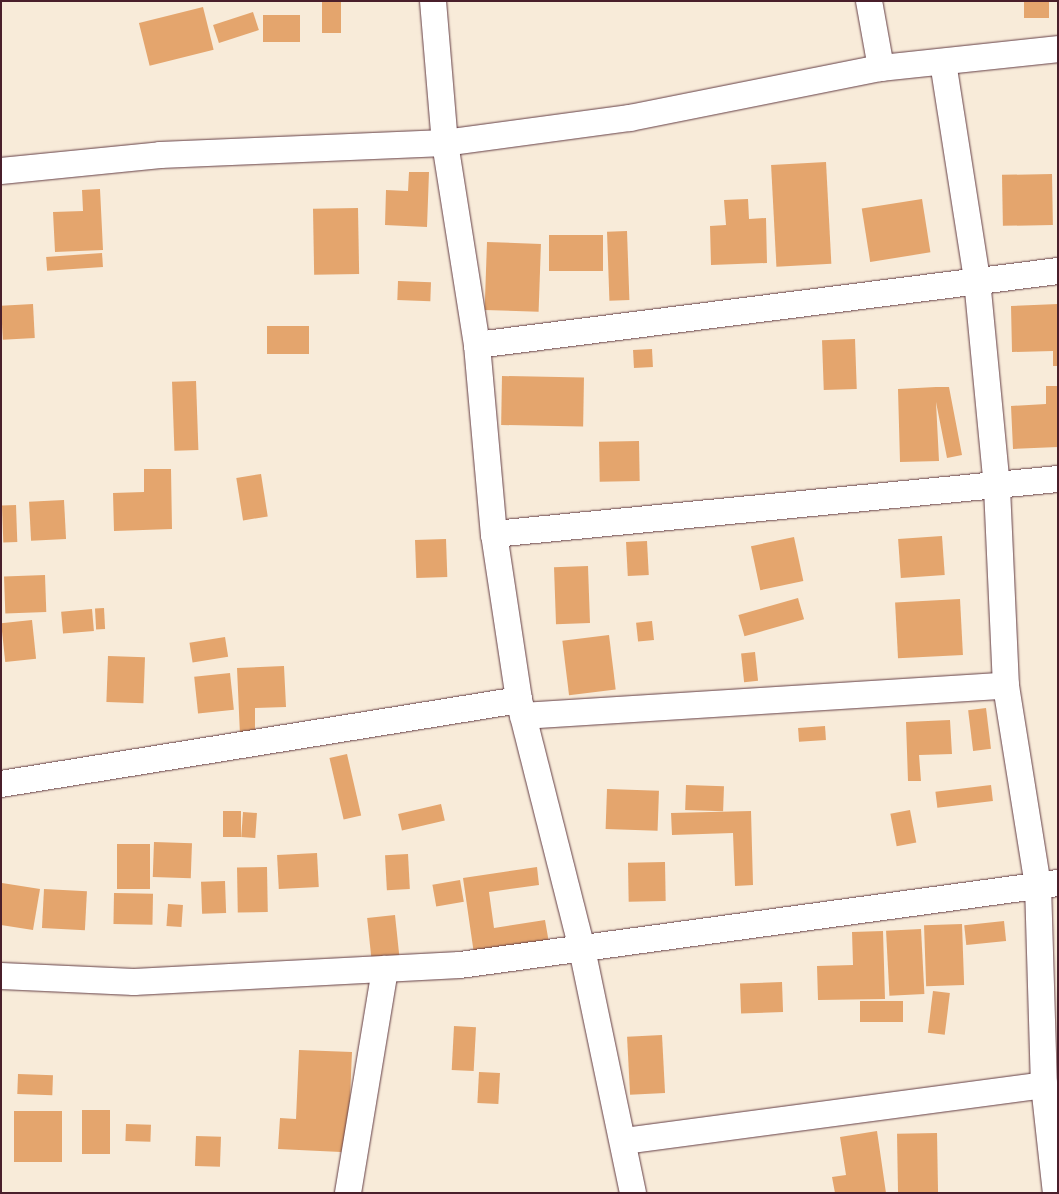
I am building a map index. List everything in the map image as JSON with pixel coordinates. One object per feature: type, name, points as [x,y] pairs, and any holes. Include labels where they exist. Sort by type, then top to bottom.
[{"type":"street","points":[[433,1],[445,143],[477,345],[494,534],[521,708],[582,949],[625,1142],[633,1193]]},
{"type":"street","points":[[869,1],[880,68]]},
{"type":"street","points":[[1,171],[160,155],[445,143],[630,118],[880,68],[1058,49]]},
{"type":"street","points":[[942,62],[977,280],[996,488],[1006,686],[1048,884],[1044,1086],[1056,1193]]},
{"type":"street","points":[[477,345],[977,280],[1058,272]]},
{"type":"street","points":[[494,534],[996,488],[1058,479]]},
{"type":"street","points":[[1,784],[521,708],[1006,686]]},
{"type":"street","points":[[1,976],[134,982],[460,965],[1048,884]]},
{"type":"street","points":[[348,1193],[384,969]]},
{"type":"street","points":[[625,1142],[1044,1086]]},
{"type":"building","points":[[322,1],[341,1],[341,33],[322,33]]},
{"type":"building","points":[[1024,1],[1049,1],[1049,18],[1024,18]]},
{"type":"building","points":[[203,7],[214,50],[150,66],[139,23]]},
{"type":"building","points":[[253,12],[259,30],[219,43],[213,25]]},
{"type":"building","points":[[263,15],[300,15],[300,42],[263,42]]},
{"type":"building","points":[[826,162],[831,264],[776,267],[771,165]]},
{"type":"building","points":[[409,172],[429,172],[427,227],[385,225],[386,190],[408,191]]},
{"type":"building","points":[[1052,174],[1053,225],[1003,226],[1002,175]]},
{"type":"building","points":[[100,189],[103,250],[55,252],[53,212],[83,211],[82,190]]},
{"type":"building","points":[[748,199],[749,219],[766,218],[767,263],[711,265],[710,226],[726,225],[724,200]]},
{"type":"building","points":[[922,199],[930,252],[870,262],[862,209]]},
{"type":"building","points":[[358,208],[359,274],[314,275],[313,209]]},
{"type":"building","points":[[627,231],[629,300],[609,301],[607,232]]},
{"type":"building","points":[[549,235],[603,235],[603,271],[549,271]]},
{"type":"building","points":[[487,242],[541,244],[539,312],[485,310]]},
{"type":"building","points":[[102,253],[103,267],[47,271],[46,257]]},
{"type":"building","points":[[398,281],[431,282],[430,301],[397,300]]},
{"type":"building","points":[[33,304],[35,338],[3,340],[1,306]]},
{"type":"building","points":[[1058,304],[1058,366],[1053,366],[1053,351],[1012,352],[1011,306]]},
{"type":"building","points":[[267,326],[309,326],[309,354],[267,354]]},
{"type":"building","points":[[855,339],[857,389],[824,390],[822,340]]},
{"type":"building","points":[[652,349],[653,367],[634,368],[633,350]]},
{"type":"building","points":[[502,376],[584,377],[583,426],[501,425]]},
{"type":"building","points":[[196,381],[198,450],[174,451],[172,382]]},
{"type":"building","points":[[1046,386],[1058,386],[1058,447],[1013,449],[1011,406],[1046,404]]},
{"type":"building","points":[[949,387],[962,455],[947,458],[936,402],[939,461],[900,462],[898,389]]},
{"type":"building","points":[[639,441],[640,481],[600,482],[599,442]]},
{"type":"building","points":[[144,469],[171,469],[172,529],[114,531],[113,493],[144,492]]},
{"type":"building","points":[[261,474],[268,516],[243,520],[236,478]]},
{"type":"building","points":[[64,500],[66,539],[31,541],[29,502]]},
{"type":"building","points":[[2,505],[16,505],[17,542],[3,542]]},
{"type":"building","points":[[942,536],[945,575],[901,578],[898,539]]},
{"type":"building","points":[[794,537],[803,581],[760,590],[751,546]]},
{"type":"building","points":[[446,539],[447,577],[416,578],[415,540]]},
{"type":"building","points":[[647,541],[649,575],[628,576],[626,542]]},
{"type":"building","points":[[588,566],[590,623],[556,624],[554,567]]},
{"type":"building","points":[[45,575],[46,612],[5,613],[4,576]]},
{"type":"building","points":[[798,598],[804,619],[744,636],[738,615]]},
{"type":"building","points":[[960,599],[963,655],[898,658],[895,602]]},
{"type":"building","points":[[95,608],[104,608],[105,629],[96,629]]},
{"type":"building","points":[[92,609],[94,631],[63,634],[61,612]]},
{"type":"building","points":[[32,620],[36,659],[5,662],[1,623]]},
{"type":"building","points":[[652,621],[654,640],[638,642],[636,623]]},
{"type":"building","points":[[609,635],[616,690],[569,695],[562,641]]},
{"type":"building","points":[[225,637],[228,657],[193,662],[189,643]]},
{"type":"building","points":[[755,652],[758,681],[744,682],[741,653]]},
{"type":"building","points":[[108,656],[145,657],[143,703],[106,702]]},
{"type":"building","points":[[284,666],[286,707],[255,708],[255,734],[240,735],[237,668]]},
{"type":"building","points":[[230,673],[234,710],[198,714],[194,677]]},
{"type":"building","points":[[986,708],[991,749],[973,751],[968,710]]},
{"type":"building","points":[[950,720],[952,754],[919,755],[921,781],[908,781],[906,722]]},
{"type":"building","points":[[825,726],[826,740],[799,742],[798,728]]},
{"type":"building","points":[[347,754],[361,815],[344,819],[329,758]]},
{"type":"building","points":[[686,785],[724,786],[723,811],[685,810]]},
{"type":"building","points":[[991,785],[993,801],[937,808],[935,792]]},
{"type":"building","points":[[607,789],[659,791],[658,831],[606,829]]},
{"type":"building","points":[[441,804],[445,821],[402,830],[398,814]]},
{"type":"building","points":[[910,810],[916,842],[897,846],[890,814]]},
{"type":"building","points":[[223,811],[241,811],[241,837],[223,837]]},
{"type":"building","points":[[751,811],[753,885],[735,886],[733,833],[672,835],[671,813]]},
{"type":"building","points":[[243,812],[257,813],[255,838],[241,837]]},
{"type":"building","points":[[154,842],[192,843],[191,878],[153,877]]},
{"type":"building","points":[[117,844],[150,844],[150,889],[117,889]]},
{"type":"building","points":[[317,853],[319,887],[279,889],[277,855]]},
{"type":"building","points":[[408,854],[410,889],[387,890],[385,855]]},
{"type":"building","points":[[665,862],[666,901],[629,902],[628,863]]},
{"type":"building","points":[[267,867],[268,912],[238,913],[237,868]]},
{"type":"building","points":[[537,867],[539,885],[489,892],[494,928],[545,920],[549,943],[474,954],[463,878]]},
{"type":"building","points":[[460,880],[464,902],[436,907],[432,885]]},
{"type":"building","points":[[225,881],[226,913],[202,914],[201,882]]},
{"type":"building","points":[[2,883],[40,889],[33,930],[1,925]]},
{"type":"building","points":[[44,889],[87,891],[85,930],[42,928]]},
{"type":"building","points":[[114,893],[153,894],[152,925],[113,924]]},
{"type":"building","points":[[168,904],[183,905],[181,927],[166,926]]},
{"type":"building","points":[[395,915],[399,956],[371,959],[367,918]]},
{"type":"building","points":[[1004,921],[1006,941],[966,945],[964,925]]},
{"type":"building","points":[[962,924],[964,985],[926,986],[924,925]]},
{"type":"building","points":[[921,929],[924,994],[889,996],[886,931]]},
{"type":"building","points":[[883,931],[885,999],[818,1000],[817,966],[853,965],[852,932]]},
{"type":"building","points":[[782,982],[783,1012],[741,1013],[740,983]]},
{"type":"building","points":[[933,991],[950,993],[945,1035],[928,1033]]},
{"type":"building","points":[[860,1001],[903,1001],[903,1022],[860,1022]]},
{"type":"building","points":[[454,1026],[476,1027],[474,1071],[452,1070]]},
{"type":"building","points":[[662,1035],[665,1093],[630,1095],[627,1037]]},
{"type":"building","points":[[299,1050],[352,1052],[349,1122],[362,1153],[278,1149],[280,1118],[296,1119]]},
{"type":"building","points":[[479,1072],[500,1073],[498,1104],[477,1103]]},
{"type":"building","points":[[18,1074],[53,1075],[52,1095],[17,1094]]},
{"type":"building","points":[[82,1110],[110,1110],[110,1154],[82,1154]]},
{"type":"building","points":[[14,1111],[62,1111],[62,1162],[14,1162]]},
{"type":"building","points":[[126,1124],[151,1125],[150,1142],[125,1141]]},
{"type":"building","points":[[877,1131],[886,1193],[835,1193],[832,1177],[846,1175],[840,1137]]},
{"type":"building","points":[[937,1133],[938,1193],[898,1193],[897,1134]]},
{"type":"building","points":[[196,1136],[221,1137],[220,1167],[195,1166]]}]
